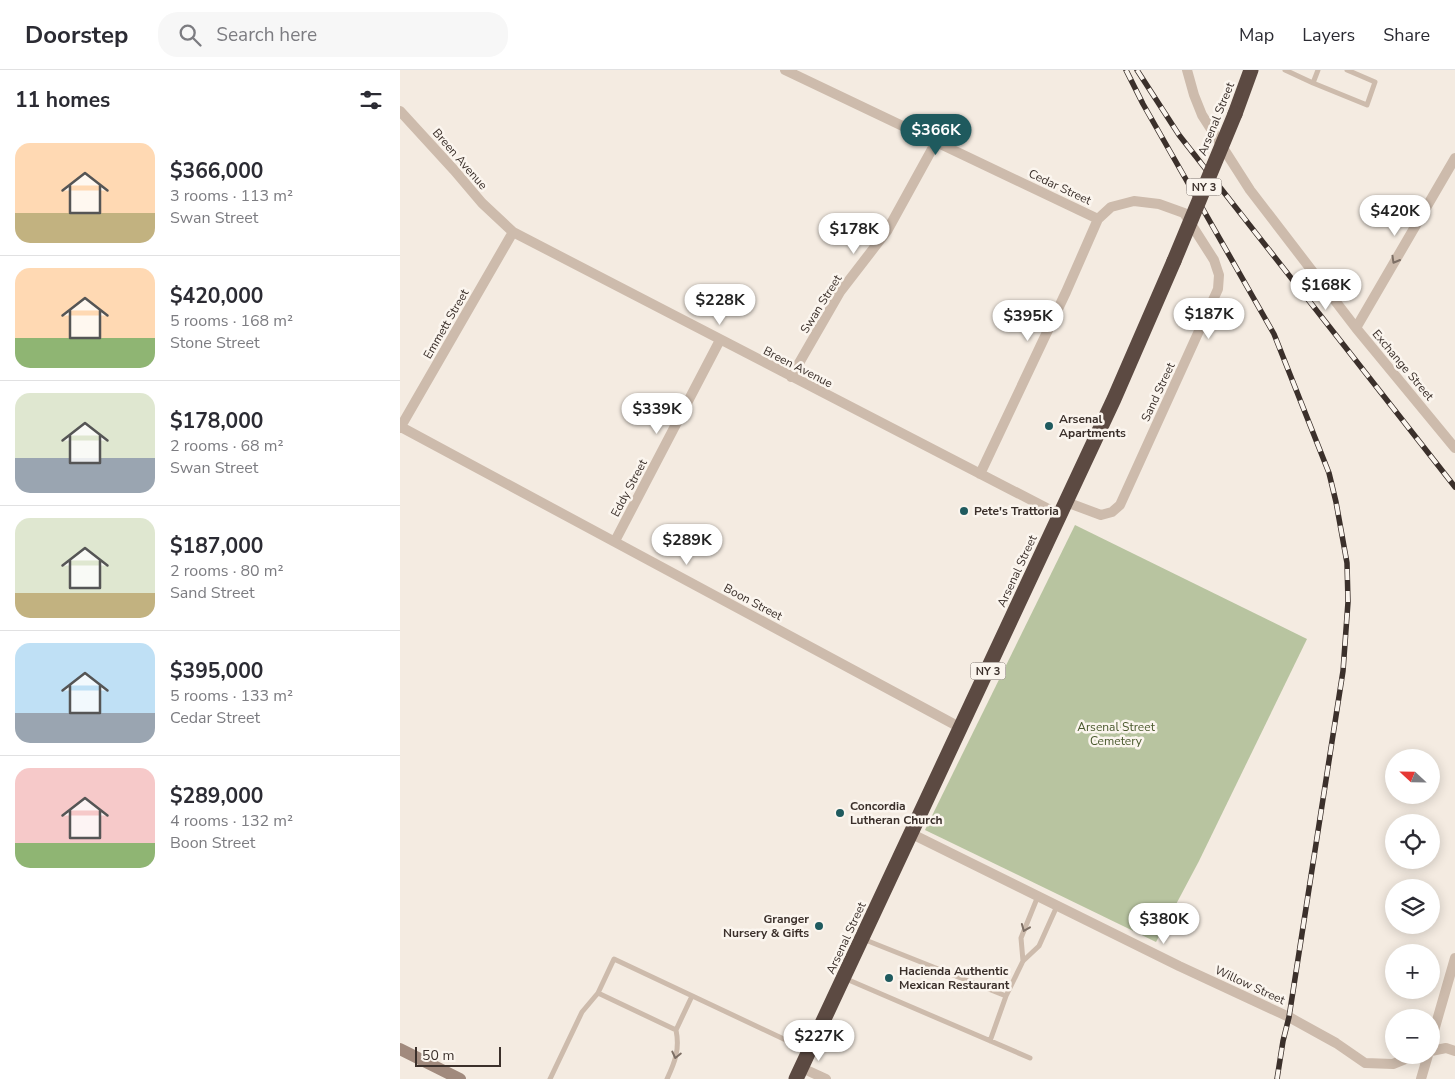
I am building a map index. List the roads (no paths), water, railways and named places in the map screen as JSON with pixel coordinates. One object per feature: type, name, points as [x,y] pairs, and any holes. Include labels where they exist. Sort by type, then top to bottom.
[{"type":"highway","name":"Arsenal Street","points":[[799,1073],[1114,399],[1174,261],[1235,114],[1251,70]]},
{"type":"street","name":"Cedar Street","points":[[784,70],[802,74],[936,142],[1098,219],[1066,292],[980,474]]},
{"type":"street","name":"Exchange Street","points":[[1187,70],[1202,115],[1250,190],[1356,328],[1455,448]]},
{"type":"street","name":"Breen Avenue","points":[[400,111],[482,203],[514,232],[980,474],[1063,509]]},
{"type":"street","name":"Swan Street","points":[[791,377],[840,292],[887,231],[936,142]]},
{"type":"street","points":[[1356,328],[1455,158]]},
{"type":"street","name":"Sand Street","points":[[1063,509],[1101,515],[1112,512],[1120,504],[1218,289],[1219,275],[1214,260],[1184,213],[1159,204],[1134,201],[1111,206],[1098,219]]},
{"type":"street","name":"Emmett Street","points":[[401,428],[514,232]]},
{"type":"street","name":"Eddy Street","points":[[615,542],[720,340]]},
{"type":"street","name":"Boon Street","points":[[401,428],[961,728]]},
{"type":"street","name":"Willow Street","points":[[912,834],[1179,966],[1289,1017],[1336,1043],[1365,1063],[1385,1064]]},
{"type":"street","points":[[1440,1010],[1455,958]]},
{"type":"street","points":[[1440,1049],[1446,1048],[1455,1051]]},
{"type":"street","points":[[401,1050],[460,1079]]},
{"type":"street","points":[[1421,1079],[1425,1064]]},
{"type":"street","points":[[799,1073],[826,1079]]},
{"type":"lane","points":[[1286,70],[1368,105],[1375,82],[1347,70]]},
{"type":"lane","points":[[1313,83],[1318,70]]},
{"type":"lane","points":[[1023,961],[1021,938],[1038,896]]},
{"type":"lane","points":[[990,1041],[1006,996],[1023,961],[1039,946],[1057,906]]},
{"type":"lane","points":[[863,938],[1006,996]]},
{"type":"lane","points":[[550,1079],[582,1012],[598,993],[614,959],[809,1051]]},
{"type":"lane","points":[[844,978],[1030,1058]]},
{"type":"lane","points":[[598,993],[676,1030]]},
{"type":"lane","points":[[667,1079],[676,1061],[678,1049],[676,1030],[692,996]]},
{"type":"railway","points":[[1126,70],[1143,104],[1274,334],[1329,473],[1347,563],[1348,602],[1343,671],[1289,1017],[1277,1079]]},
{"type":"railway","points":[[1137,70],[1179,135],[1455,487]]},
{"type":"place","name":"Arsenal Apartments","points":[[1049,426]]},
{"type":"place","name":"Pete's Trattoria","points":[[964,511]]},
{"type":"place","name":"Concordia Lutheran Church","points":[[840,813]]},
{"type":"place","name":"Granger Nursery & Gifts","points":[[819,926]]},
{"type":"place","name":"Hacienda Authentic Mexican Restaurant","points":[[889,978]]},
{"type":"park label","name":"Arsenal Street Cemetery","points":[[1116,734]]}]
